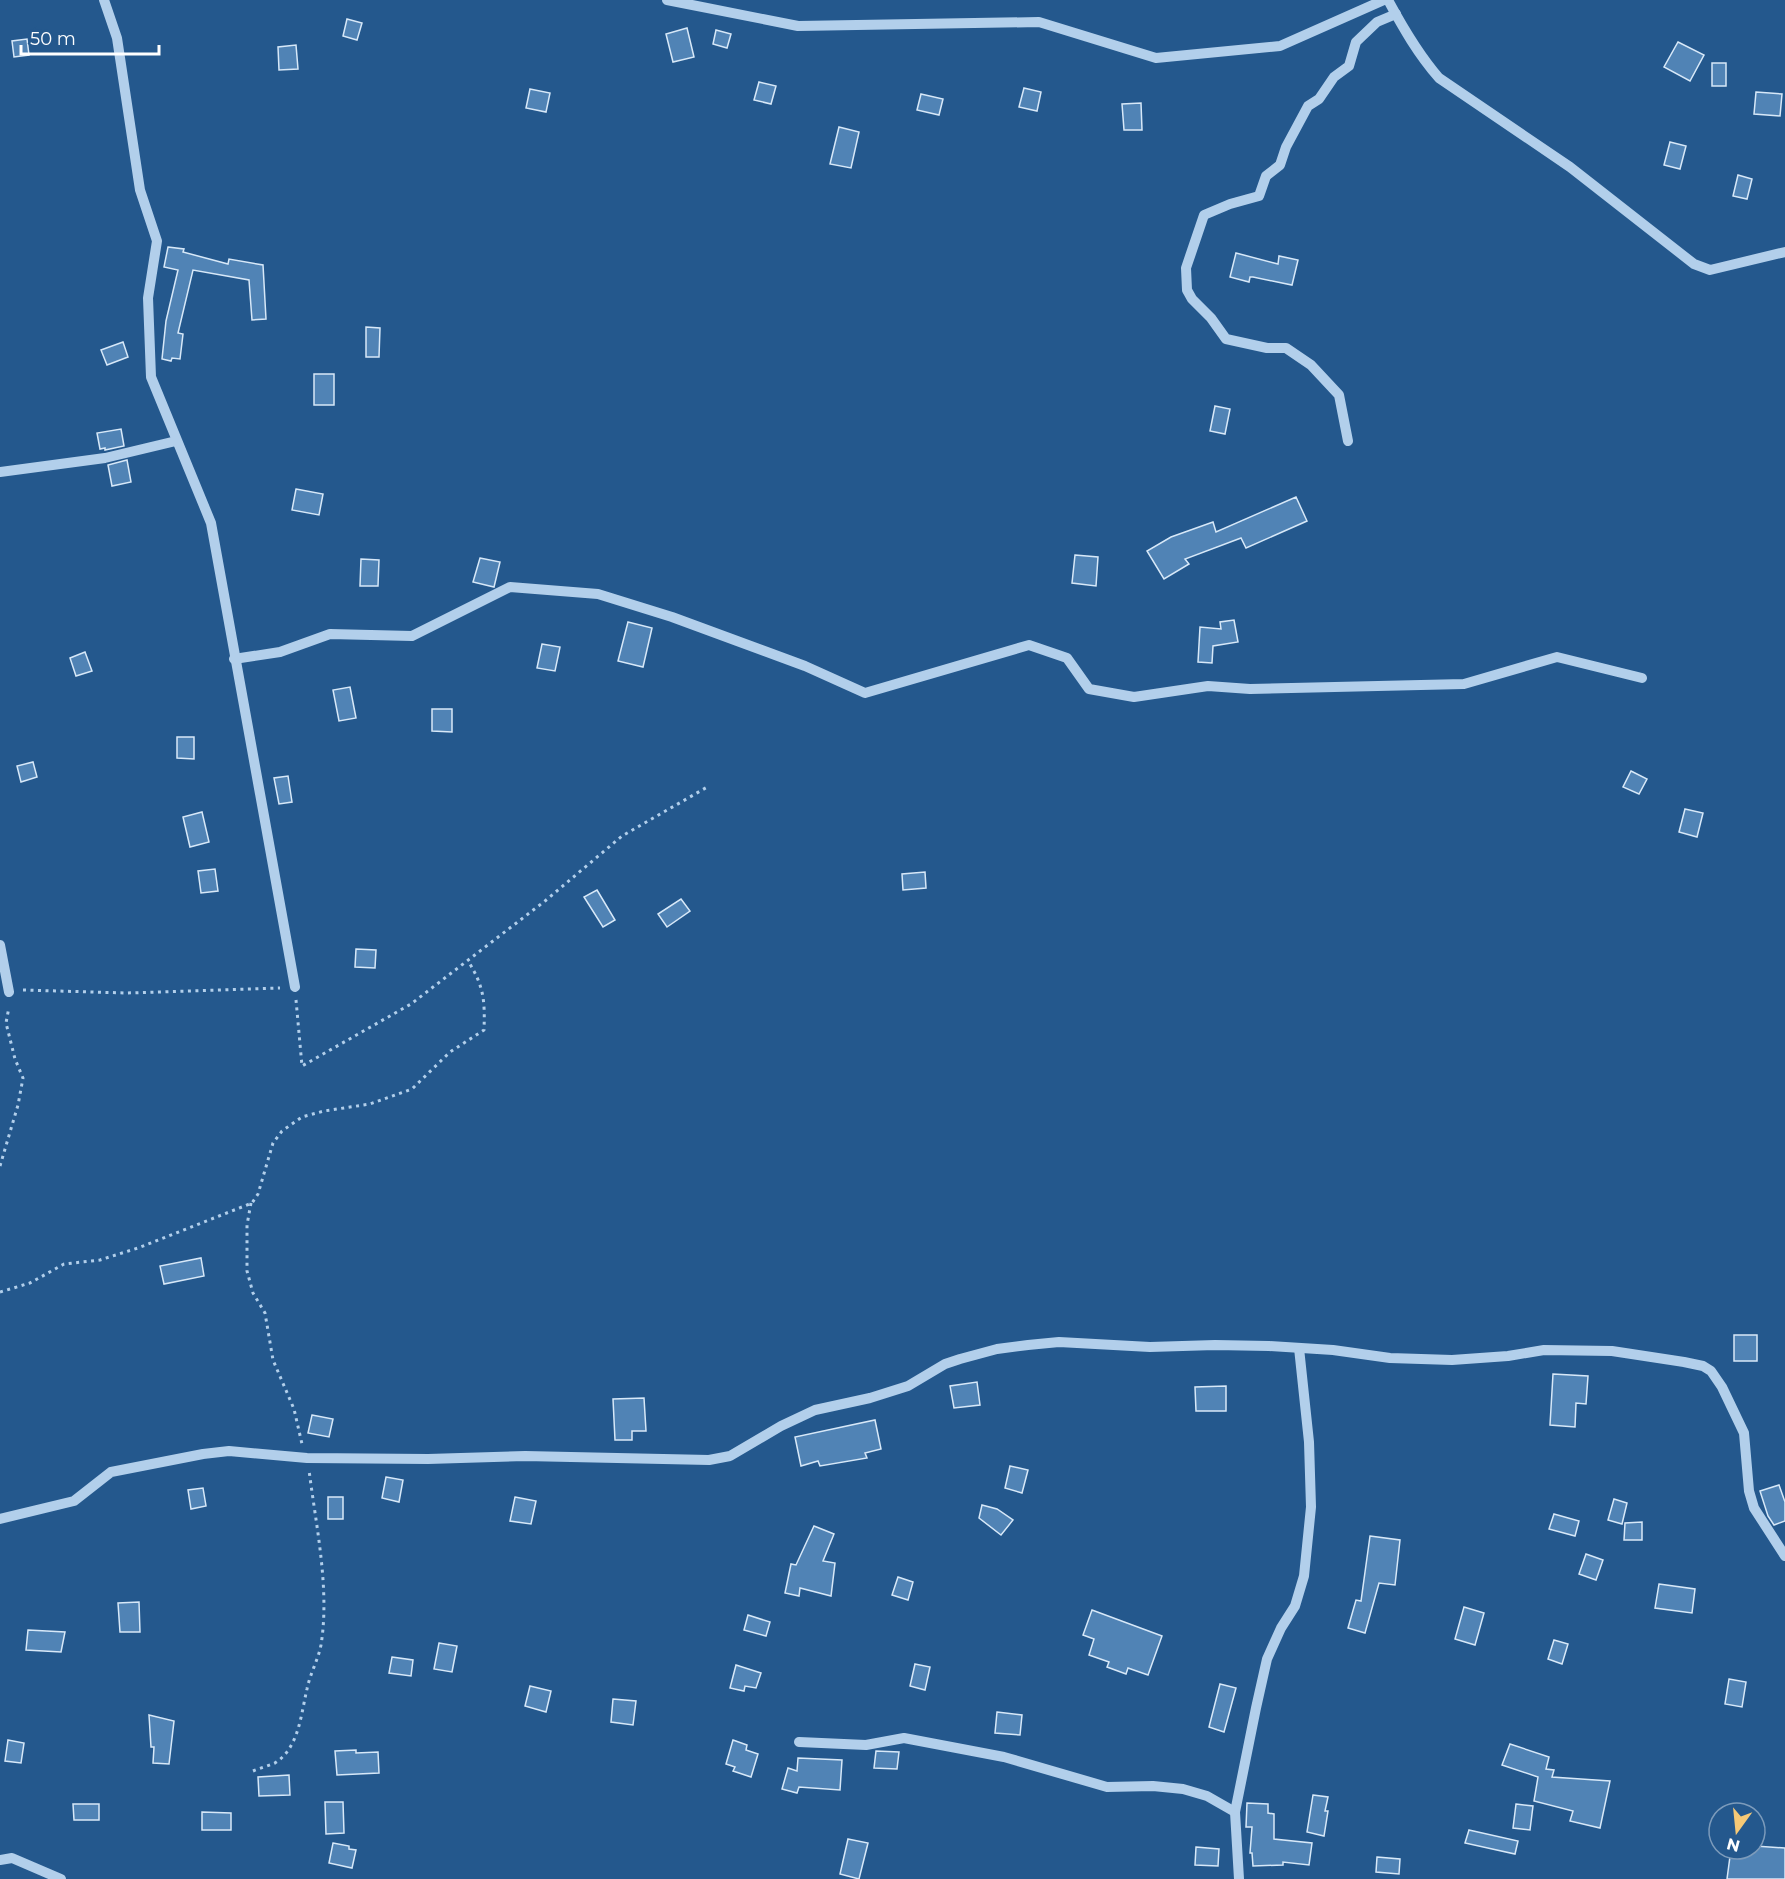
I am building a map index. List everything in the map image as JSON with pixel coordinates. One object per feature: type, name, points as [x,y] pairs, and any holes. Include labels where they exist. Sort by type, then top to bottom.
[{"type":"street","points":[[104,0],[117,38],[140,190],[157,241],[148,298],[152,377],[211,523],[295,987]]},
{"type":"street","points":[[667,0],[798,26],[1039,22],[1156,58],[1280,46],[1386,0],[1425,63],[1439,78],[1570,167],[1694,264],[1710,270],[1785,252]]},
{"type":"street","points":[[1348,441],[1340,398],[1333,388],[1311,365],[1286,348],[1268,348],[1226,339],[1211,318],[1189,295],[1186,268],[1203,217],[1207,213],[1230,204],[1259,196],[1266,176],[1280,165],[1286,147],[1306,109],[1319,99],[1335,77],[1352,62],[1356,42],[1377,22],[1396,14]]},
{"type":"street","points":[[0,472],[105,458],[176,441]]},
{"type":"street","points":[[234,659],[280,652],[330,634],[412,636],[510,587],[598,594],[672,617],[806,666],[865,693],[1029,645],[1067,658],[1089,689],[1134,697],[1208,686],[1250,689],[1464,684],[1557,657],[1642,678]]},
{"type":"street","points":[[0,945],[9,992]]},
{"type":"street","points":[[0,1519],[74,1501],[111,1472],[229,1451],[307,1458],[428,1459],[525,1456],[709,1461],[730,1455],[782,1425],[815,1410],[870,1398],[908,1386],[945,1364],[997,1349],[1059,1342],[1150,1347],[1215,1345],[1299,1348],[1390,1358],[1452,1360],[1508,1356],[1544,1350],[1612,1351],[1703,1366],[1711,1371],[1722,1387],[1744,1433],[1749,1491],[1754,1508],[1785,1556]]},
{"type":"street","points":[[1239,1879],[1235,1812],[1267,1659],[1281,1628],[1295,1606],[1304,1576],[1311,1507],[1309,1442],[1299,1348]]},
{"type":"street","points":[[799,1742],[866,1745],[904,1738],[1004,1757],[1107,1787],[1153,1786],[1183,1789],[1207,1796],[1235,1812]]},
{"type":"street","points":[[0,1860],[12,1858],[60,1879]]},
{"type":"path","points":[[0,1167],[18,1105],[23,1078],[15,1059],[6,1023],[10,1001],[9,992],[22,990],[127,993],[295,987],[302,1066],[411,1004],[545,901],[622,836],[709,786]]},
{"type":"path","points":[[253,1770],[274,1763],[287,1752],[295,1739],[311,1673],[321,1648],[323,1621],[321,1565],[307,1458],[303,1451],[294,1409],[273,1360],[265,1313],[253,1293],[247,1271],[247,1225],[252,1203],[258,1194],[273,1143],[282,1131],[302,1117],[370,1104],[412,1089],[450,1053],[484,1030],[485,1003],[480,980],[468,960]]},
{"type":"path","points":[[0,1292],[30,1283],[64,1264],[100,1260],[138,1248],[252,1203]]},
{"type":"building","points":[[347,19],[362,23],[357,40],[343,36]]},
{"type":"building","points":[[687,28],[694,57],[673,62],[666,34]]},
{"type":"building","points":[[716,30],[731,34],[727,48],[713,44]]},
{"type":"building","points":[[27,39],[29,55],[14,57],[12,41]]},
{"type":"building","points":[[1678,42],[1704,55],[1690,81],[1664,67]]},
{"type":"building","points":[[296,45],[298,69],[279,70],[278,47]]},
{"type":"building","points":[[1712,63],[1726,63],[1726,86],[1712,86]]},
{"type":"building","points":[[759,82],[776,86],[771,104],[754,100]]},
{"type":"building","points":[[1024,88],[1041,92],[1037,111],[1019,107]]},
{"type":"building","points":[[530,89],[550,93],[546,112],[526,108]]},
{"type":"building","points":[[1756,92],[1782,94],[1780,116],[1754,114]]},
{"type":"building","points":[[921,94],[943,99],[939,115],[917,110]]},
{"type":"building","points":[[1141,103],[1142,130],[1124,130],[1122,104]]},
{"type":"building","points":[[839,127],[859,132],[851,168],[830,164]]},
{"type":"building","points":[[1670,142],[1686,146],[1680,169],[1664,165]]},
{"type":"building","points":[[1738,175],[1752,179],[1747,199],[1733,196]]},
{"type":"building","points":[[168,247],[184,249],[183,252],[228,264],[229,259],[263,265],[266,319],[252,320],[249,280],[193,270],[178,333],[183,334],[180,359],[172,358],[171,361],[162,359],[166,321],[178,270],[164,267]]},
{"type":"building","points":[[1236,253],[1278,264],[1279,256],[1298,260],[1292,285],[1253,277],[1250,277],[1249,282],[1230,277]]},
{"type":"building","points":[[366,327],[380,328],[379,357],[366,357]]},
{"type":"building","points":[[123,342],[128,357],[107,365],[101,350]]},
{"type":"building","points":[[314,374],[334,374],[334,405],[314,405]]},
{"type":"building","points":[[1215,406],[1230,409],[1225,434],[1210,431]]},
{"type":"building","points":[[121,429],[124,446],[100,449],[97,433]]},
{"type":"building","points":[[127,460],[131,482],[112,486],[108,465]]},
{"type":"building","points":[[296,489],[323,494],[319,515],[292,510]]},
{"type":"building","points":[[1296,497],[1307,521],[1246,548],[1241,538],[1185,559],[1189,564],[1164,579],[1147,551],[1171,537],[1213,522],[1216,532]]},
{"type":"building","points":[[1075,555],[1098,557],[1096,586],[1072,583]]},
{"type":"building","points":[[480,558],[500,562],[494,587],[473,582]]},
{"type":"building","points":[[361,559],[379,560],[378,586],[360,586]]},
{"type":"building","points":[[1234,620],[1238,642],[1213,646],[1212,663],[1198,662],[1200,627],[1221,629],[1220,622]]},
{"type":"building","points":[[628,622],[652,628],[643,667],[618,661]]},
{"type":"building","points":[[542,644],[560,647],[555,671],[537,668]]},
{"type":"building","points":[[85,652],[92,671],[76,676],[70,658]]},
{"type":"building","points":[[350,687],[356,718],[339,721],[333,690]]},
{"type":"building","points":[[432,709],[452,709],[452,732],[432,731]]},
{"type":"building","points":[[177,737],[194,737],[194,759],[177,758]]},
{"type":"building","points":[[33,762],[37,777],[21,782],[17,766]]},
{"type":"building","points":[[1631,771],[1647,779],[1639,794],[1623,787]]},
{"type":"building","points":[[288,776],[292,802],[279,804],[274,778]]},
{"type":"building","points":[[1685,809],[1703,813],[1697,837],[1679,832]]},
{"type":"building","points":[[202,812],[209,842],[190,847],[183,817]]},
{"type":"building","points":[[215,869],[218,891],[201,893],[198,871]]},
{"type":"building","points":[[925,872],[926,888],[903,890],[902,874]]},
{"type":"building","points":[[597,890],[615,920],[603,927],[584,897]]},
{"type":"building","points":[[681,899],[690,911],[667,927],[658,914]]},
{"type":"building","points":[[356,949],[376,950],[375,968],[355,967]]},
{"type":"building","points":[[201,1258],[204,1276],[164,1284],[160,1266]]},
{"type":"building","points":[[1734,1335],[1757,1335],[1757,1361],[1734,1361]]},
{"type":"building","points":[[1553,1374],[1588,1376],[1586,1404],[1576,1403],[1575,1427],[1550,1425]]},
{"type":"building","points":[[977,1382],[980,1405],[954,1408],[950,1386]]},
{"type":"building","points":[[1226,1386],[1226,1411],[1196,1411],[1195,1387]]},
{"type":"building","points":[[644,1398],[646,1431],[632,1431],[632,1440],[615,1440],[613,1399]]},
{"type":"building","points":[[312,1415],[333,1419],[329,1437],[308,1433]]},
{"type":"building","points":[[875,1420],[881,1449],[865,1453],[867,1458],[820,1466],[818,1461],[801,1466],[795,1437]]},
{"type":"building","points":[[1010,1466],[1028,1470],[1022,1493],[1005,1488]]},
{"type":"building","points":[[386,1477],[403,1480],[399,1502],[382,1498]]},
{"type":"building","points":[[1779,1485],[1785,1502],[1785,1521],[1774,1525],[1768,1516],[1760,1491]]},
{"type":"building","points":[[203,1488],[206,1506],[191,1509],[188,1490]]},
{"type":"building","points":[[328,1497],[343,1497],[343,1519],[328,1519]]},
{"type":"building","points":[[515,1497],[536,1501],[531,1524],[510,1521]]},
{"type":"building","points":[[1614,1499],[1627,1503],[1622,1524],[1608,1520]]},
{"type":"building","points":[[982,1505],[997,1509],[1013,1520],[1001,1535],[979,1518]]},
{"type":"building","points":[[1554,1514],[1579,1521],[1575,1536],[1549,1529]]},
{"type":"building","points":[[1642,1522],[1642,1540],[1624,1540],[1625,1523]]},
{"type":"building","points":[[814,1526],[834,1534],[823,1561],[835,1563],[831,1596],[800,1588],[799,1596],[785,1593],[791,1564],[796,1565]]},
{"type":"building","points":[[1370,1536],[1400,1540],[1395,1585],[1379,1583],[1365,1633],[1348,1628],[1356,1600],[1361,1601]]},
{"type":"building","points":[[1586,1554],[1603,1560],[1596,1580],[1579,1574]]},
{"type":"building","points":[[898,1577],[913,1582],[908,1600],[892,1595]]},
{"type":"building","points":[[1659,1584],[1695,1589],[1692,1613],[1655,1608]]},
{"type":"building","points":[[139,1602],[140,1632],[120,1632],[118,1603]]},
{"type":"building","points":[[1464,1607],[1484,1613],[1475,1645],[1455,1639]]},
{"type":"building","points":[[1092,1610],[1162,1636],[1148,1675],[1128,1668],[1126,1674],[1107,1667],[1109,1662],[1089,1655],[1094,1639],[1083,1635]]},
{"type":"building","points":[[748,1615],[770,1622],[766,1636],[744,1630]]},
{"type":"building","points":[[28,1630],[65,1632],[61,1652],[26,1650]]},
{"type":"building","points":[[1554,1640],[1568,1644],[1562,1664],[1548,1659]]},
{"type":"building","points":[[439,1643],[457,1646],[452,1672],[434,1669]]},
{"type":"building","points":[[392,1657],[413,1660],[411,1676],[389,1673]]},
{"type":"building","points":[[915,1664],[930,1667],[925,1690],[910,1686]]},
{"type":"building","points":[[736,1665],[761,1673],[756,1688],[745,1686],[744,1691],[730,1688]]},
{"type":"building","points":[[1729,1679],[1746,1682],[1742,1707],[1725,1704]]},
{"type":"building","points":[[1220,1684],[1236,1688],[1224,1732],[1209,1727]]},
{"type":"building","points":[[530,1686],[551,1691],[546,1712],[525,1706]]},
{"type":"building","points":[[613,1699],[636,1701],[633,1725],[611,1722]]},
{"type":"building","points":[[997,1712],[1022,1715],[1020,1735],[995,1733]]},
{"type":"building","points":[[149,1715],[174,1721],[169,1764],[153,1763],[154,1747],[151,1747]]},
{"type":"building","points":[[8,1740],[24,1743],[21,1763],[5,1761]]},
{"type":"building","points":[[733,1740],[747,1745],[746,1750],[758,1754],[751,1777],[733,1771],[735,1767],[726,1764]]},
{"type":"building","points":[[1510,1744],[1549,1757],[1546,1769],[1554,1770],[1552,1777],[1610,1781],[1600,1828],[1570,1821],[1573,1811],[1534,1801],[1538,1777],[1502,1765]]},
{"type":"building","points":[[356,1750],[356,1753],[378,1752],[379,1773],[337,1775],[335,1751]]},
{"type":"building","points":[[876,1751],[899,1752],[897,1769],[874,1768]]},
{"type":"building","points":[[798,1758],[842,1760],[840,1790],[799,1787],[797,1793],[782,1789],[788,1768],[797,1771]]},
{"type":"building","points":[[289,1775],[290,1795],[259,1796],[258,1777]]},
{"type":"building","points":[[1313,1795],[1328,1797],[1324,1836],[1307,1832]]},
{"type":"building","points":[[325,1802],[343,1802],[344,1833],[326,1834]]},
{"type":"building","points":[[1247,1803],[1268,1804],[1268,1813],[1274,1814],[1274,1839],[1312,1843],[1309,1865],[1283,1862],[1283,1865],[1253,1866],[1252,1853],[1250,1853],[1252,1827],[1246,1827]]},
{"type":"building","points":[[73,1804],[99,1804],[99,1820],[74,1820]]},
{"type":"building","points":[[1516,1804],[1533,1806],[1530,1830],[1513,1828]]},
{"type":"building","points":[[202,1812],[231,1813],[231,1830],[202,1830]]},
{"type":"building","points":[[1469,1830],[1518,1841],[1515,1854],[1465,1843]]},
{"type":"building","points":[[848,1839],[868,1843],[859,1879],[840,1874]]},
{"type":"building","points":[[333,1843],[356,1850],[352,1868],[329,1863]]},
{"type":"building","points":[[1196,1847],[1219,1849],[1218,1866],[1195,1865]]},
{"type":"building","points":[[1767,1847],[1785,1848],[1785,1879],[1727,1879],[1729,1861],[1767,1861]]},
{"type":"building","points":[[1377,1857],[1400,1859],[1399,1874],[1376,1872]]}]
